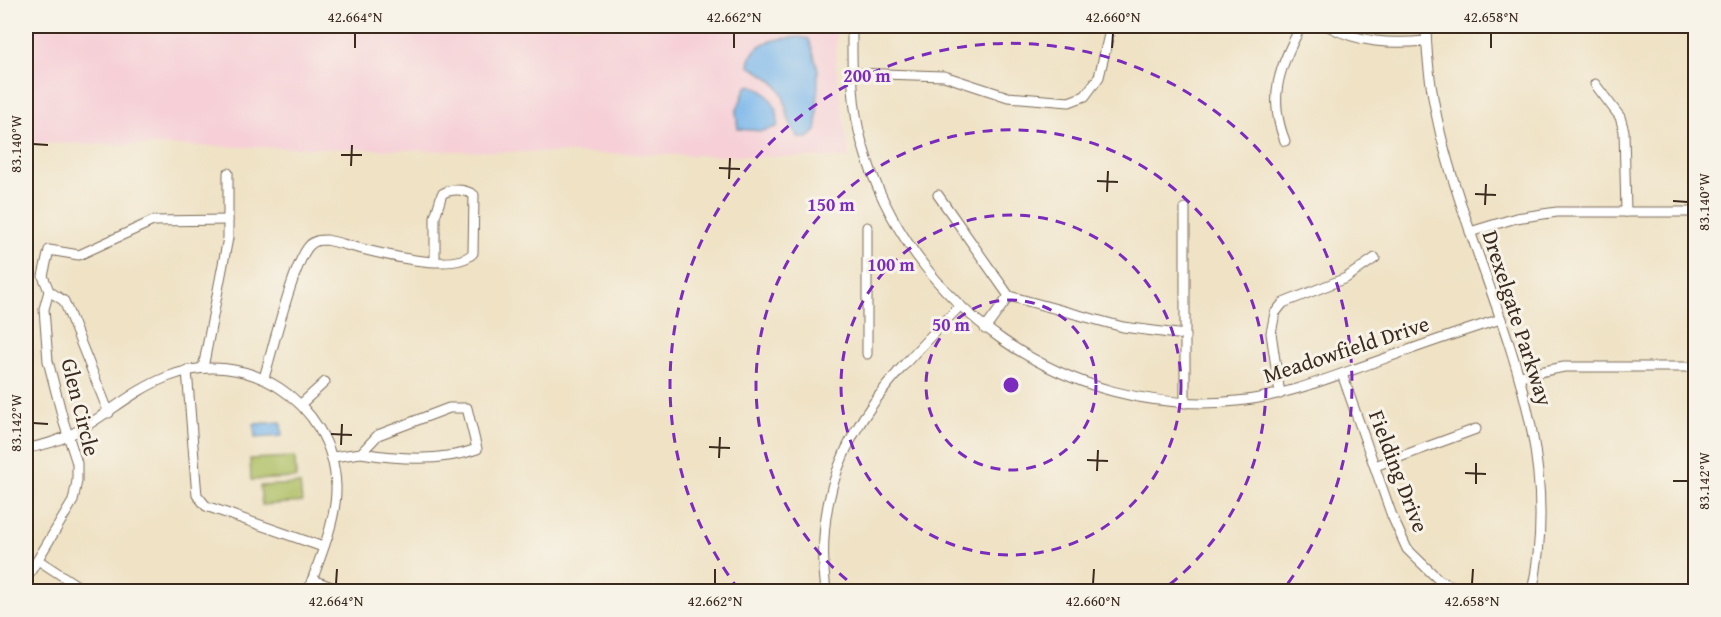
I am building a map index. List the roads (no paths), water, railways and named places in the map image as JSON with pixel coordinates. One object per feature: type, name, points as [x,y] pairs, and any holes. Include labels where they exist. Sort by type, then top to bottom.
[{"type":"street","name":"Meadowfield Drive","points":[[852,26],[852,73],[862,143],[891,216],[928,273],[959,307],[985,329],[1027,357],[1088,385],[1145,399],[1185,403],[1235,401],[1280,394],[1501,319]]},
{"type":"street","points":[[852,73],[944,76],[1008,97],[1069,102],[1086,96],[1099,77],[1111,26]]},
{"type":"street","points":[[1285,141],[1276,119],[1275,96],[1285,63],[1301,26]]},
{"type":"street","points":[[1328,26],[1350,36],[1369,41],[1426,41]]},
{"type":"street","name":"Drexelgate Parkway","points":[[1426,26],[1437,126],[1453,186],[1520,376],[1534,431],[1539,475],[1539,542],[1532,589]]},
{"type":"street","points":[[1595,84],[1620,117],[1624,131],[1626,212]]},
{"type":"street","points":[[203,368],[228,238],[228,173]]},
{"type":"street","points":[[264,378],[289,292],[308,246],[318,240],[327,240],[398,256],[435,261],[461,261],[473,253],[474,195],[470,192],[456,190],[442,194],[435,217],[435,261]]},
{"type":"street","points":[[938,195],[1009,296],[1113,325],[1185,335]]},
{"type":"street","points":[[1185,208],[1185,403]]},
{"type":"street","points":[[1470,232],[1516,218],[1545,214],[1695,212]]},
{"type":"street","name":"Glen Circle","points":[[109,413],[64,301],[49,291],[43,276],[49,250],[79,255],[153,221],[228,220]]},
{"type":"street","points":[[867,227],[867,354]]},
{"type":"street","points":[[1280,394],[1271,333],[1275,313],[1283,303],[1346,278],[1375,258]]},
{"type":"street","name":"Glen Circle","points":[[26,579],[73,501],[77,463],[48,361],[44,309],[49,291]]},
{"type":"street","points":[[985,329],[1009,296]]},
{"type":"street","points":[[826,591],[824,558],[827,511],[845,449],[868,408],[892,376],[959,307]]},
{"type":"street","points":[[1520,376],[1564,367],[1695,367]]},
{"type":"street","points":[[26,448],[68,436],[109,413],[159,380],[188,370],[203,368],[239,370],[264,378],[301,404],[317,424],[333,457],[335,505],[308,591]]},
{"type":"street","points":[[188,370],[197,495],[201,501],[206,506],[323,547]]},
{"type":"street","name":"Fielding Drive","points":[[1342,374],[1398,532],[1407,549],[1439,580],[1464,591]]},
{"type":"street","points":[[301,404],[325,382]]},
{"type":"street","points":[[333,457],[361,453],[383,456],[449,457],[477,449],[467,408],[448,408],[378,435],[361,453]]},
{"type":"street","points":[[1375,466],[1476,429]]},
{"type":"street","points":[[38,560],[87,591]]},
{"type":"street","points":[[312,580],[346,591]]},
{"type":"street","points":[[1532,589],[1557,591]]},
{"type":"water","points":[[799,37],[809,39],[818,69],[816,131],[808,138],[799,138],[788,116],[781,92],[775,84],[749,66],[751,57],[760,45],[774,40]]},
{"type":"water","points":[[751,85],[763,91],[772,101],[777,113],[777,127],[762,131],[738,129],[736,112],[746,87]]},
{"type":"water","points":[[281,422],[282,436],[255,438],[254,424]]}]
